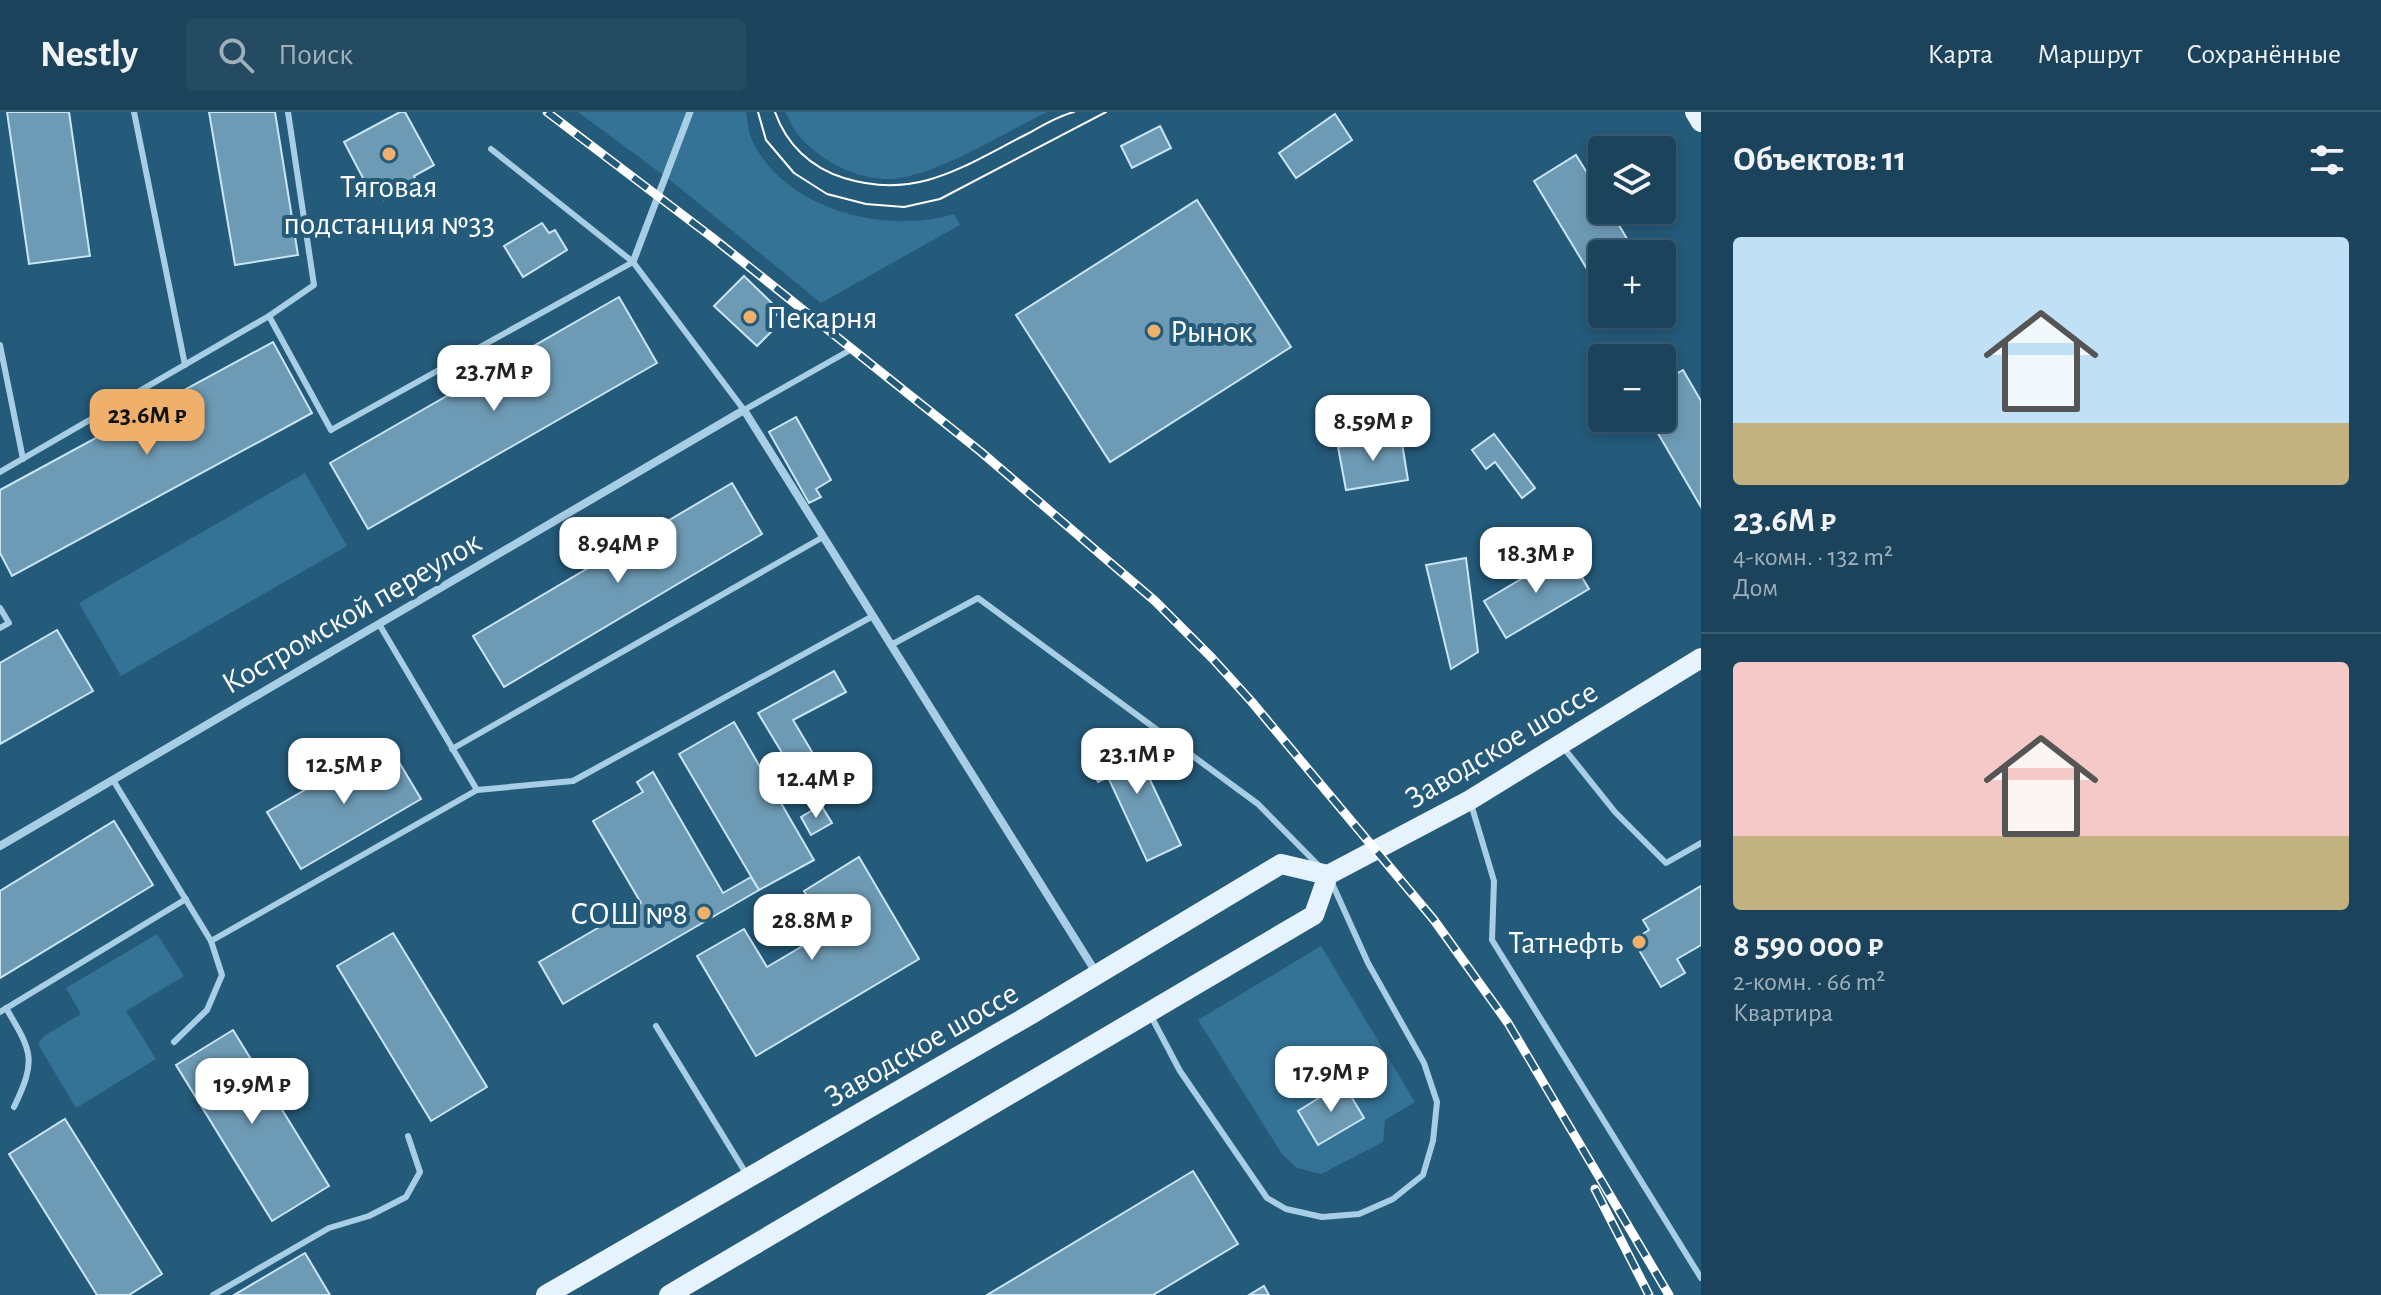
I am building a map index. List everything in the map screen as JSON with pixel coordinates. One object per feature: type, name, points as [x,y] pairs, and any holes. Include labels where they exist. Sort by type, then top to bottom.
[{"type":"main road","points":[[1695,112],[1701,122]]},
{"type":"main road","name":"Заводское шоссе","points":[[546,1295],[1281,864],[1328,875],[1470,800],[1701,658]]},
{"type":"main road","points":[[669,1295],[1314,915],[1328,875]]},
{"type":"street","points":[[633,262],[690,112]]},
{"type":"street","points":[[744,410],[1097,974]]},
{"type":"street","name":"Костромской переулок","points":[[0,846],[744,410]]},
{"type":"lane","points":[[134,112],[185,365]]},
{"type":"lane","points":[[0,472],[269,316],[314,285],[288,112]]},
{"type":"lane","points":[[491,149],[633,262],[744,410]]},
{"type":"lane","points":[[269,316],[331,430],[633,262]]},
{"type":"lane","points":[[0,345],[23,459]]},
{"type":"lane","name":"Костромской переулок","points":[[744,410],[852,349]]},
{"type":"lane","points":[[452,749],[823,537]]},
{"type":"lane","points":[[891,645],[978,598],[1258,804],[1328,875],[1368,963],[1424,1063],[1437,1102],[1433,1141],[1423,1175],[1393,1199],[1359,1214],[1322,1217],[1286,1209],[1267,1198],[1180,1071],[1149,1013]]},
{"type":"lane","points":[[0,608],[9,623],[0,628]]},
{"type":"lane","points":[[211,941],[477,790],[573,781],[873,616]]},
{"type":"lane","points":[[379,624],[477,790]]},
{"type":"lane","points":[[1561,745],[1615,812],[1666,863],[1701,843]]},
{"type":"lane","points":[[113,780],[211,941],[222,975],[207,1010],[174,1042]]},
{"type":"lane","points":[[1470,800],[1494,881],[1492,940],[1701,1278]]},
{"type":"lane","points":[[14,1107],[28,1079],[28,1046],[3,1010],[186,899]]},
{"type":"lane","points":[[656,1026],[749,1178]]},
{"type":"lane","points":[[213,1295],[329,1228],[369,1216],[406,1197],[420,1172],[408,1136]]},
{"type":"shaded area","points":[[578,112],[746,112],[751,139],[768,165],[789,185],[813,200],[840,211],[898,221],[927,220],[954,214],[960,225],[821,303],[670,180]]},
{"type":"shaded area","points":[[785,112],[1047,112],[937,167],[887,179],[860,175],[833,164],[810,147]]},
{"type":"shaded area","points":[[305,473],[347,546],[121,676],[79,603]]},
{"type":"shaded area","points":[[157,934],[184,976],[126,1011],[156,1059],[76,1108],[38,1044],[44,1036],[81,1014],[66,988]]},
{"type":"shaded area","points":[[1321,946],[1415,1102],[1385,1120],[1383,1142],[1321,1174],[1297,1168],[1282,1154],[1198,1020]]},
{"type":"building","points":[[7,112],[69,112],[90,256],[29,264]]},
{"type":"building","points":[[209,112],[275,112],[298,255],[235,265]]},
{"type":"building","name":"Тяговая подстанция №33","points":[[405,112],[434,165],[414,176],[417,183],[384,200],[380,194],[373,197],[344,142]]},
{"type":"building","points":[[1335,114],[1352,140],[1296,178],[1279,153]]},
{"type":"building","points":[[1160,126],[1171,148],[1132,168],[1121,146]]},
{"type":"building","points":[[1576,155],[1588,174],[1588,224],[1618,224],[1628,240],[1588,240],[1588,271],[1534,181]]},
{"type":"building","name":"Рынок","points":[[1197,200],[1291,347],[1110,462],[1016,315]]},
{"type":"building","points":[[542,223],[549,233],[555,230],[567,250],[523,277],[504,246]]},
{"type":"building","name":"Пекарня","points":[[744,276],[780,311],[770,322],[774,329],[757,346],[714,306]]},
{"type":"building","points":[[619,297],[657,363],[368,529],[330,463]]},
{"type":"building","points":[[273,342],[312,413],[12,576],[0,553],[0,490]]},
{"type":"building","points":[[1683,370],[1701,401],[1701,507],[1657,432],[1676,432],[1676,374]]},
{"type":"building","points":[[796,417],[831,480],[816,489],[821,497],[809,503],[769,432]]},
{"type":"building","points":[[1494,434],[1535,488],[1522,498],[1495,462],[1486,469],[1472,450]]},
{"type":"building","points":[[1401,437],[1408,480],[1346,490],[1338,447]]},
{"type":"building","points":[[732,483],[762,534],[504,687],[473,636]]},
{"type":"building","points":[[1567,552],[1589,589],[1506,638],[1484,601]]},
{"type":"building","points":[[1466,558],[1478,652],[1451,669],[1426,565]]},
{"type":"building","points":[[57,630],[93,691],[0,744],[0,663]]},
{"type":"building","points":[[834,671],[846,692],[793,720],[815,757],[793,771],[758,713]]},
{"type":"building","points":[[734,722],[814,860],[759,890],[679,754]]},
{"type":"building","points":[[1142,735],[1153,758],[1142,763],[1181,845],[1147,861],[1108,777],[1098,782],[1088,760]]},
{"type":"building","points":[[387,742],[421,799],[301,869],[267,812]]},
{"type":"building","points":[[653,772],[723,893],[751,877],[759,890],[563,1004],[539,962],[641,903],[593,821],[643,792],[637,782]]},
{"type":"building","points":[[821,805],[832,823],[811,835],[801,817]]},
{"type":"building","points":[[114,821],[153,885],[0,978],[0,891]]},
{"type":"building","points":[[859,857],[919,959],[756,1056],[697,956],[744,929],[767,967],[828,931],[804,891]]},
{"type":"building","points":[[1701,886],[1701,945],[1677,959],[1685,973],[1661,987],[1633,940],[1649,930],[1643,920]]},
{"type":"building","points":[[393,933],[487,1087],[431,1121],[337,966]]},
{"type":"building","points":[[233,1030],[329,1186],[272,1221],[176,1065]]},
{"type":"building","points":[[1343,1083],[1364,1118],[1318,1145],[1298,1111]]},
{"type":"building","points":[[65,1119],[162,1274],[129,1295],[97,1295],[9,1154]]},
{"type":"building","points":[[1193,1171],[1238,1244],[1153,1295],[987,1295]]},
{"type":"building","points":[[305,1253],[330,1295],[234,1295]]},
{"type":"building","points":[[1264,1286],[1269,1295],[1249,1295]]},
{"type":"tram line","points":[[758,112],[766,140],[794,173],[827,194],[866,204],[904,207],[940,199],[1106,112]]},
{"type":"tram line","points":[[775,112],[793,144],[821,168],[844,178],[895,185],[940,176],[1074,112]]},
{"type":"railway","points":[[547,112],[713,238],[981,452],[1155,601],[1212,658],[1434,920],[1508,1023],[1669,1295]]},
{"type":"railway","points":[[1595,1189],[1649,1295]]},
{"type":"place","name":"Тяговая подстанция №33","points":[[389,154]]},
{"type":"place","name":"Пекарня","points":[[750,317]]},
{"type":"place","name":"Рынок","points":[[1154,331]]},
{"type":"place","name":"СОШ №8","points":[[704,913]]},
{"type":"place","name":"Татнефть","points":[[1639,942]]}]
